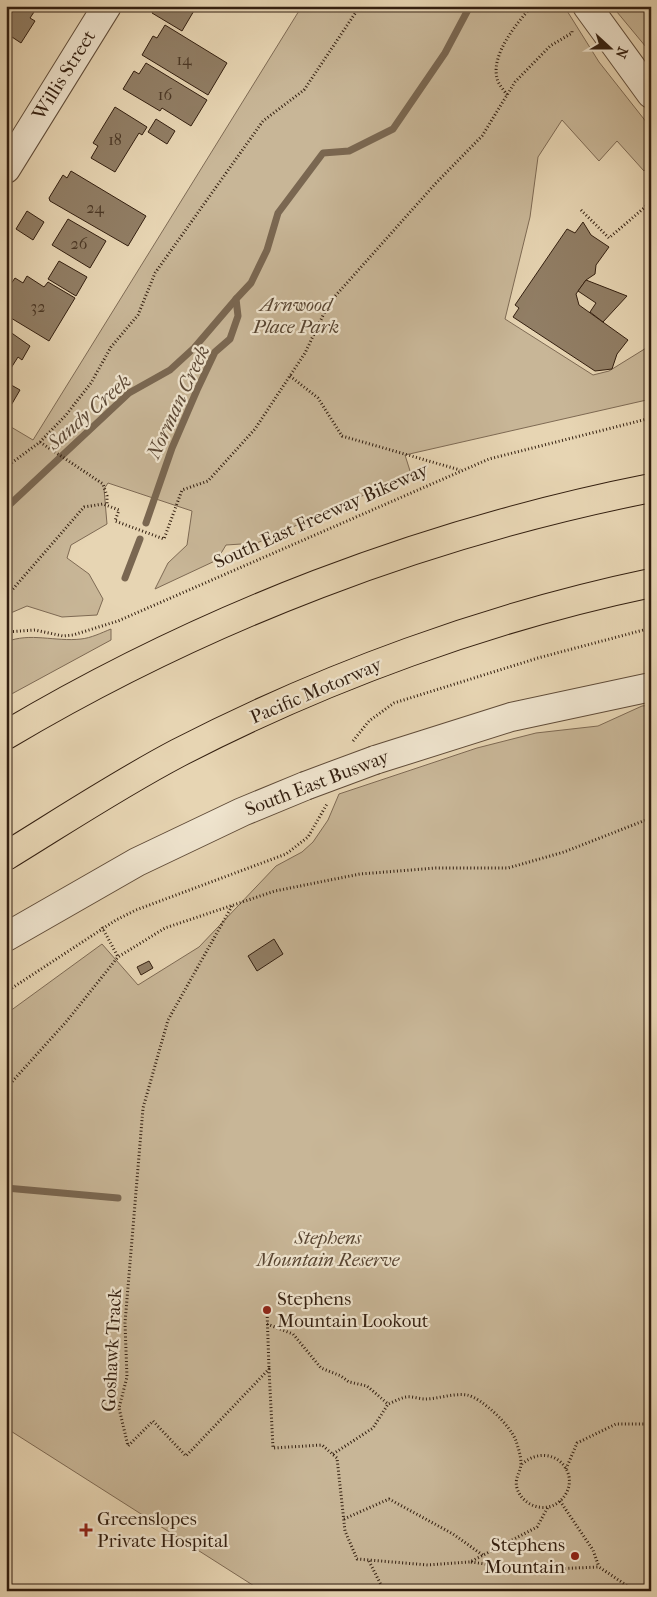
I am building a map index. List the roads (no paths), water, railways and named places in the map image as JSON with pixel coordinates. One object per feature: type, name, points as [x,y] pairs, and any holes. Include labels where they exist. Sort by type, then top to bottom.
[{"type":"highway","points":[[6,735],[55,706],[184,641],[353,570],[426,545],[509,522],[587,501],[651,488]]},
{"type":"highway","name":"Pacific Motorway","points":[[6,856],[106,794],[178,754],[305,694],[451,638],[606,593],[651,583]]},
{"type":"street","name":"Willis Street","points":[[6,169],[107,6]]},
{"type":"street","points":[[580,16],[651,94]]},
{"type":"street","name":"South East Busway","points":[[6,937],[138,862],[242,812],[305,786],[375,760],[511,717],[651,687]]},
{"type":"waterway","name":"Norman Creek","points":[[146,523],[172,448],[215,352],[230,339],[238,316],[236,299],[251,283],[267,250],[278,213],[323,153],[349,151],[393,129],[445,53],[470,6]]},
{"type":"waterway","name":"Sandy Creek","points":[[6,508],[129,393],[170,370],[194,348],[236,299]]},
{"type":"waterway","name":"Norman Creek","points":[[125,578],[140,539]]},
{"type":"waterway","points":[[6,1188],[118,1198]]},
{"type":"place","name":"Stephens Mountain Lookout","points":[[267,1310]]},
{"type":"place","name":"Greenslopes Private Hospital","points":[[86,1530]]},
{"type":"place","name":"Stephens Mountain","points":[[575,1556]]},
{"type":"park label","name":"Arnwood Place Park","points":[[296,316]]},
{"type":"park label","name":"Stephens Mountain Reserve","points":[[328,1249]]}]
